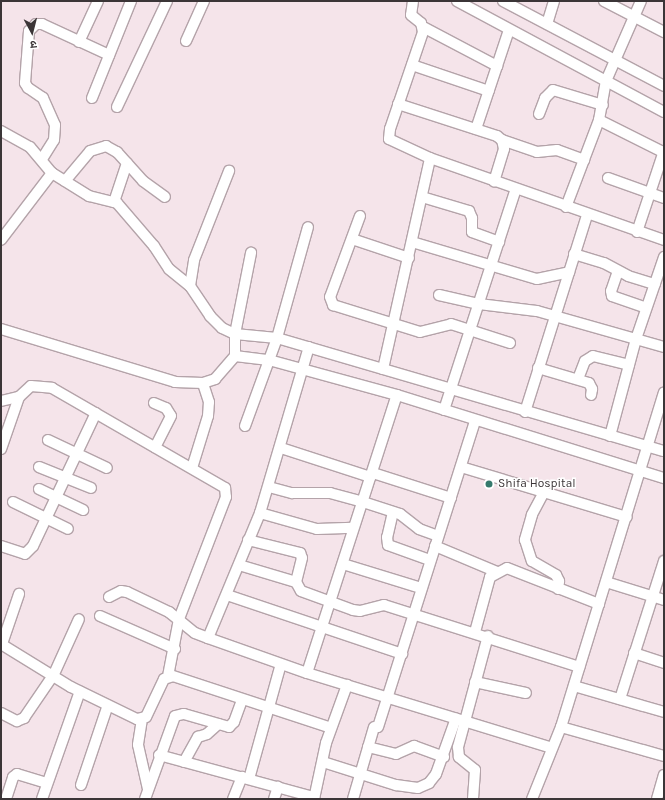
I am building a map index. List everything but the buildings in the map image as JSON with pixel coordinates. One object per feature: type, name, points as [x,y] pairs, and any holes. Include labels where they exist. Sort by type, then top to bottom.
[{"type":"street","points":[[79,42],[98,1]]},
{"type":"street","points":[[92,98],[131,1]]},
{"type":"street","points":[[117,107],[167,1]]},
{"type":"street","points":[[186,41],[204,1]]},
{"type":"street","points":[[413,1],[411,14],[424,28],[497,66]]},
{"type":"street","points":[[457,1],[664,112]]},
{"type":"street","points":[[503,1],[664,86]]},
{"type":"street","points":[[547,24],[554,1]]},
{"type":"street","points":[[604,1],[663,30]]},
{"type":"street","points":[[566,207],[599,120],[603,105],[606,81],[641,1]]},
{"type":"street","points":[[42,159],[54,140],[55,125],[46,102],[25,83],[27,36],[31,28],[42,24],[109,55]]},
{"type":"street","points":[[424,28],[398,104],[389,139],[430,158],[494,182],[587,215],[664,240]]},
{"type":"street","points":[[476,129],[509,30]]},
{"type":"street","points":[[412,64],[489,90]]},
{"type":"street","points":[[539,114],[545,98],[553,90],[603,105]]},
{"type":"street","points":[[398,104],[497,136],[502,140],[537,152],[557,150],[584,160]]},
{"type":"street","points":[[599,120],[664,151],[637,232]]},
{"type":"street","points":[[1,131],[30,147],[42,159],[52,173],[89,196],[114,202],[126,212],[154,246],[169,269],[190,286],[210,316],[222,328],[235,334],[277,338],[525,412],[664,451]]},
{"type":"street","points":[[494,182],[504,149],[502,140]]},
{"type":"street","points":[[65,181],[83,158],[99,147],[112,148],[143,181],[165,197]]},
{"type":"street","points":[[383,369],[395,323],[430,158]]},
{"type":"street","points":[[114,202],[127,163]]},
{"type":"street","points":[[190,286],[194,260],[229,171]]},
{"type":"street","points":[[1,240],[52,173]]},
{"type":"street","points":[[608,178],[664,198]]},
{"type":"street","points":[[444,410],[516,189]]},
{"type":"street","points":[[422,197],[468,211],[472,218],[472,232],[499,242]]},
{"type":"street","points":[[525,412],[587,215]]},
{"type":"street","points":[[360,216],[330,297],[331,303],[420,332],[432,331],[445,324],[510,343]]},
{"type":"street","points":[[244,426],[277,338],[308,227]]},
{"type":"street","points":[[352,239],[409,258]]},
{"type":"street","points":[[412,242],[491,267],[537,279],[569,272]]},
{"type":"street","points":[[1,329],[159,378],[175,382],[203,383],[215,379],[235,356],[235,334],[251,253]]},
{"type":"street","points":[[574,254],[604,263],[618,271],[655,284]]},
{"type":"street","points":[[610,436],[636,339],[664,257]]},
{"type":"street","points":[[618,271],[611,291],[612,296],[646,308]]},
{"type":"street","points":[[439,295],[479,304],[555,316],[664,348]]},
{"type":"street","points":[[208,638],[260,513],[281,448],[309,347]]},
{"type":"street","points":[[235,356],[269,360],[303,368],[397,395],[475,421],[664,478]]},
{"type":"street","points":[[578,379],[585,361],[593,356],[629,365]]},
{"type":"street","points":[[538,368],[578,379],[591,385],[591,395]]},
{"type":"street","points":[[192,468],[208,416],[209,402],[203,383]]},
{"type":"street","points":[[1,450],[20,397],[31,386],[41,385],[52,388],[192,468],[221,485],[227,493],[179,619],[175,649],[168,676],[164,679],[146,717],[142,719],[138,745],[146,794]]},
{"type":"street","points":[[532,799],[561,727],[664,393]]},
{"type":"street","points":[[307,673],[397,395]]},
{"type":"street","points":[[1,401],[20,397]]},
{"type":"street","points":[[154,404],[166,408],[170,416],[155,447]]},
{"type":"street","points":[[1,546],[25,554],[33,546],[96,413]]},
{"type":"street","points":[[354,799],[368,747],[388,698],[413,613],[475,421]]},
{"type":"street","points":[[48,440],[107,468]]},
{"type":"street","points":[[281,448],[451,498]]},
{"type":"street","points":[[39,467],[91,488]]},
{"type":"street","points":[[461,467],[627,517]]},
{"type":"street","points":[[269,487],[292,493],[330,493],[393,512],[437,541],[497,572]]},
{"type":"street","points":[[39,489],[83,510]]},
{"type":"street","points":[[544,492],[528,528],[526,547],[532,561],[556,575],[559,581],[558,589]]},
{"type":"street","points":[[13,502],[68,528]]},
{"type":"street","points":[[393,512],[387,539],[388,545],[430,560]]},
{"type":"street","points":[[260,513],[317,529],[353,528]]},
{"type":"street","points":[[248,540],[300,554],[302,558],[296,582],[301,591],[360,611],[384,605],[488,636],[579,667]]},
{"type":"street","points":[[343,564],[422,588]]},
{"type":"street","points":[[239,565],[296,582]]},
{"type":"street","points":[[620,699],[652,597],[663,568]]},
{"type":"street","points":[[475,632],[487,584],[490,577],[497,572],[513,569],[558,589],[599,604]]},
{"type":"street","points":[[606,582],[664,600]]},
{"type":"street","points":[[109,597],[121,591],[127,592],[179,619],[195,633],[208,638],[307,673],[552,748]]},
{"type":"street","points":[[19,594],[1,644],[54,674],[80,691],[108,705],[142,719]]},
{"type":"street","points":[[227,595],[402,654]]},
{"type":"street","points":[[100,616],[175,649]]},
{"type":"street","points":[[1,713],[18,721],[21,720],[54,674],[79,620]]},
{"type":"street","points":[[323,762],[396,785],[418,788],[429,784],[436,774],[460,720],[475,682],[488,636]]},
{"type":"street","points":[[634,653],[664,664]]},
{"type":"street","points":[[233,799],[245,778],[281,664]]},
{"type":"street","points":[[168,676],[331,728]]},
{"type":"street","points":[[475,682],[526,693]]},
{"type":"street","points":[[159,755],[314,798],[331,728],[347,685]]},
{"type":"street","points":[[574,686],[664,712]]},
{"type":"street","points":[[42,799],[80,691]]},
{"type":"street","points":[[146,794],[159,755],[175,716],[184,714],[226,727],[233,725],[242,700]]},
{"type":"street","points":[[82,785],[108,705]]},
{"type":"street","points":[[460,720],[457,753],[463,761],[475,770],[473,799]]},
{"type":"street","points":[[184,762],[198,737],[207,734],[218,724]]},
{"type":"street","points":[[561,727],[664,756]]},
{"type":"street","points":[[368,747],[396,754],[414,746],[444,757]]},
{"type":"street","points":[[6,799],[13,777],[17,774],[47,783]]},
{"type":"street","points":[[657,799],[664,775]]},
{"type":"street","points":[[274,799],[278,787]]},
{"type":"place","name":"Shifa Hospital","points":[[489,484]]}]
